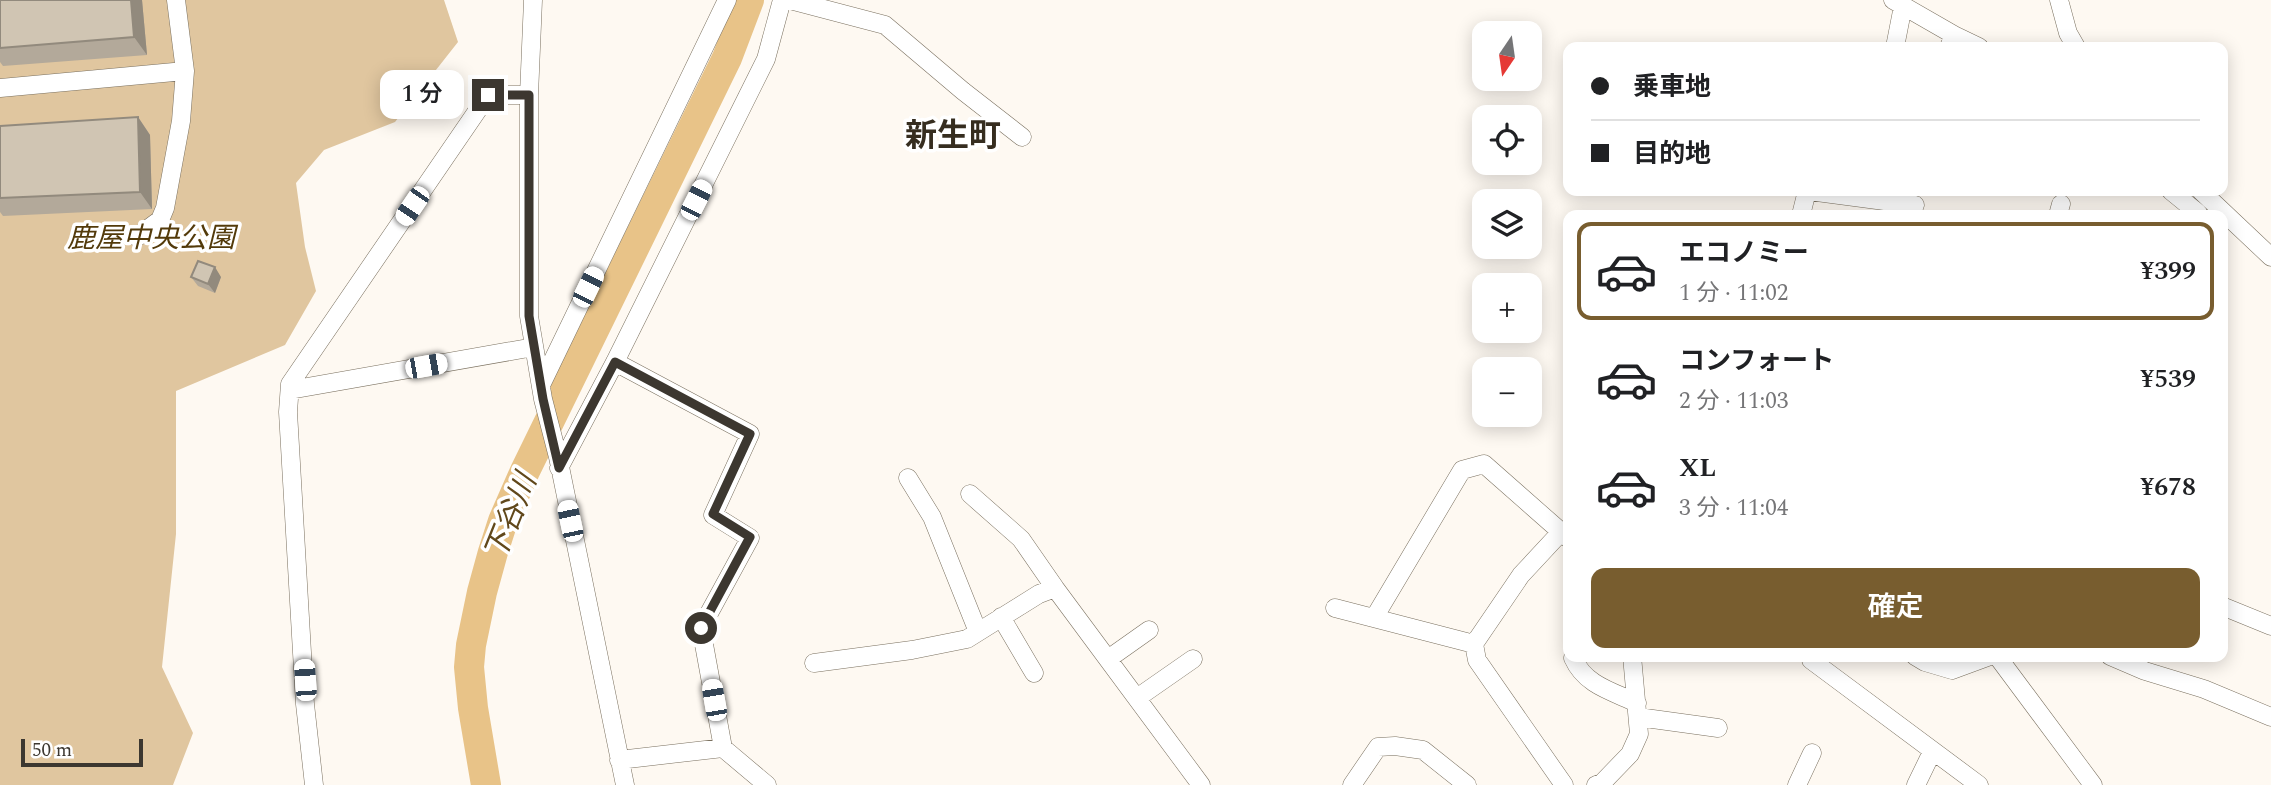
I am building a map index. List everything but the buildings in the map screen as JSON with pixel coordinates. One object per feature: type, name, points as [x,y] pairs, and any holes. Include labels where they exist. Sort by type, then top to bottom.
[{"type":"street","points":[[137,237],[160,220],[165,208],[181,121],[185,71],[176,0]]},
{"type":"street","points":[[533,0],[529,95],[529,316],[542,392],[625,785]]},
{"type":"street","points":[[542,392],[727,0]]},
{"type":"street","points":[[558,462],[615,362],[766,59],[782,0]]},
{"type":"street","points":[[790,0],[886,24],[963,91],[1022,137]]},
{"type":"street","points":[[2059,0],[2067,33],[2073,42]]},
{"type":"street","points":[[1898,3],[1952,41]]},
{"type":"street","points":[[1895,42],[1898,3]]},
{"type":"street","points":[[0,88],[185,71]]},
{"type":"street","points":[[314,785],[305,704],[288,412],[290,384],[488,95],[529,95]]},
{"type":"street","points":[[1849,196],[1915,204]]},
{"type":"street","points":[[2177,196],[2192,210]]},
{"type":"street","points":[[2206,196],[2221,210]]},
{"type":"street","points":[[2228,217],[2271,257]]},
{"type":"street","points":[[290,390],[534,347]]},
{"type":"street","points":[[615,362],[750,434],[713,514],[750,537],[701,628],[723,748],[767,785]]},
{"type":"street","points":[[1374,618],[1462,470],[1483,464],[1563,534]]},
{"type":"street","points":[[908,478],[932,517],[978,632]]},
{"type":"street","points":[[970,494],[1021,539],[1201,785]]},
{"type":"street","points":[[1563,536],[1521,575],[1474,644],[1477,660],[1564,785]]},
{"type":"street","points":[[814,663],[967,639],[1039,594],[1055,588]]},
{"type":"street","points":[[1335,608],[1474,644]]},
{"type":"street","points":[[2228,608],[2271,626]]},
{"type":"street","points":[[1001,617],[1034,673]]},
{"type":"street","points":[[1108,659],[1149,630]]},
{"type":"street","points":[[1137,698],[1193,659]]},
{"type":"street","points":[[1575,662],[1579,672],[1588,680],[1637,710],[1718,728]]},
{"type":"street","points":[[1596,785],[1602,783],[1630,754],[1639,734],[1633,662]]},
{"type":"street","points":[[1815,662],[1979,785]]},
{"type":"street","points":[[1931,662],[1952,670],[1974,662]]},
{"type":"street","points":[[2001,662],[2093,785]]},
{"type":"street","points":[[2124,662],[2271,717]]},
{"type":"street","points":[[1352,785],[1378,747],[1395,746],[1423,750],[1466,785]]},
{"type":"street","points":[[619,760],[723,748]]},
{"type":"street","points":[[1916,785],[1932,752]]},
{"type":"street","points":[[1797,785],[1812,753]]},
{"type":"green space","name":"鹿屋中央公園","points":[[0,0],[444,0],[458,42],[395,122],[324,150],[296,183],[305,247],[316,291],[285,345],[176,391],[176,534],[162,667],[193,733],[173,785],[0,785]]},
{"type":"waterway","name":"下谷川","points":[[486,785],[469,667],[482,592],[503,521],[727,58],[749,0]]},
{"type":"district","name":"新生町","points":[[953,135]]},
{"type":"route","points":[[488,95],[529,95],[529,316],[543,399],[559,468],[615,362],[750,434],[713,514],[750,537],[701,628]]}]
